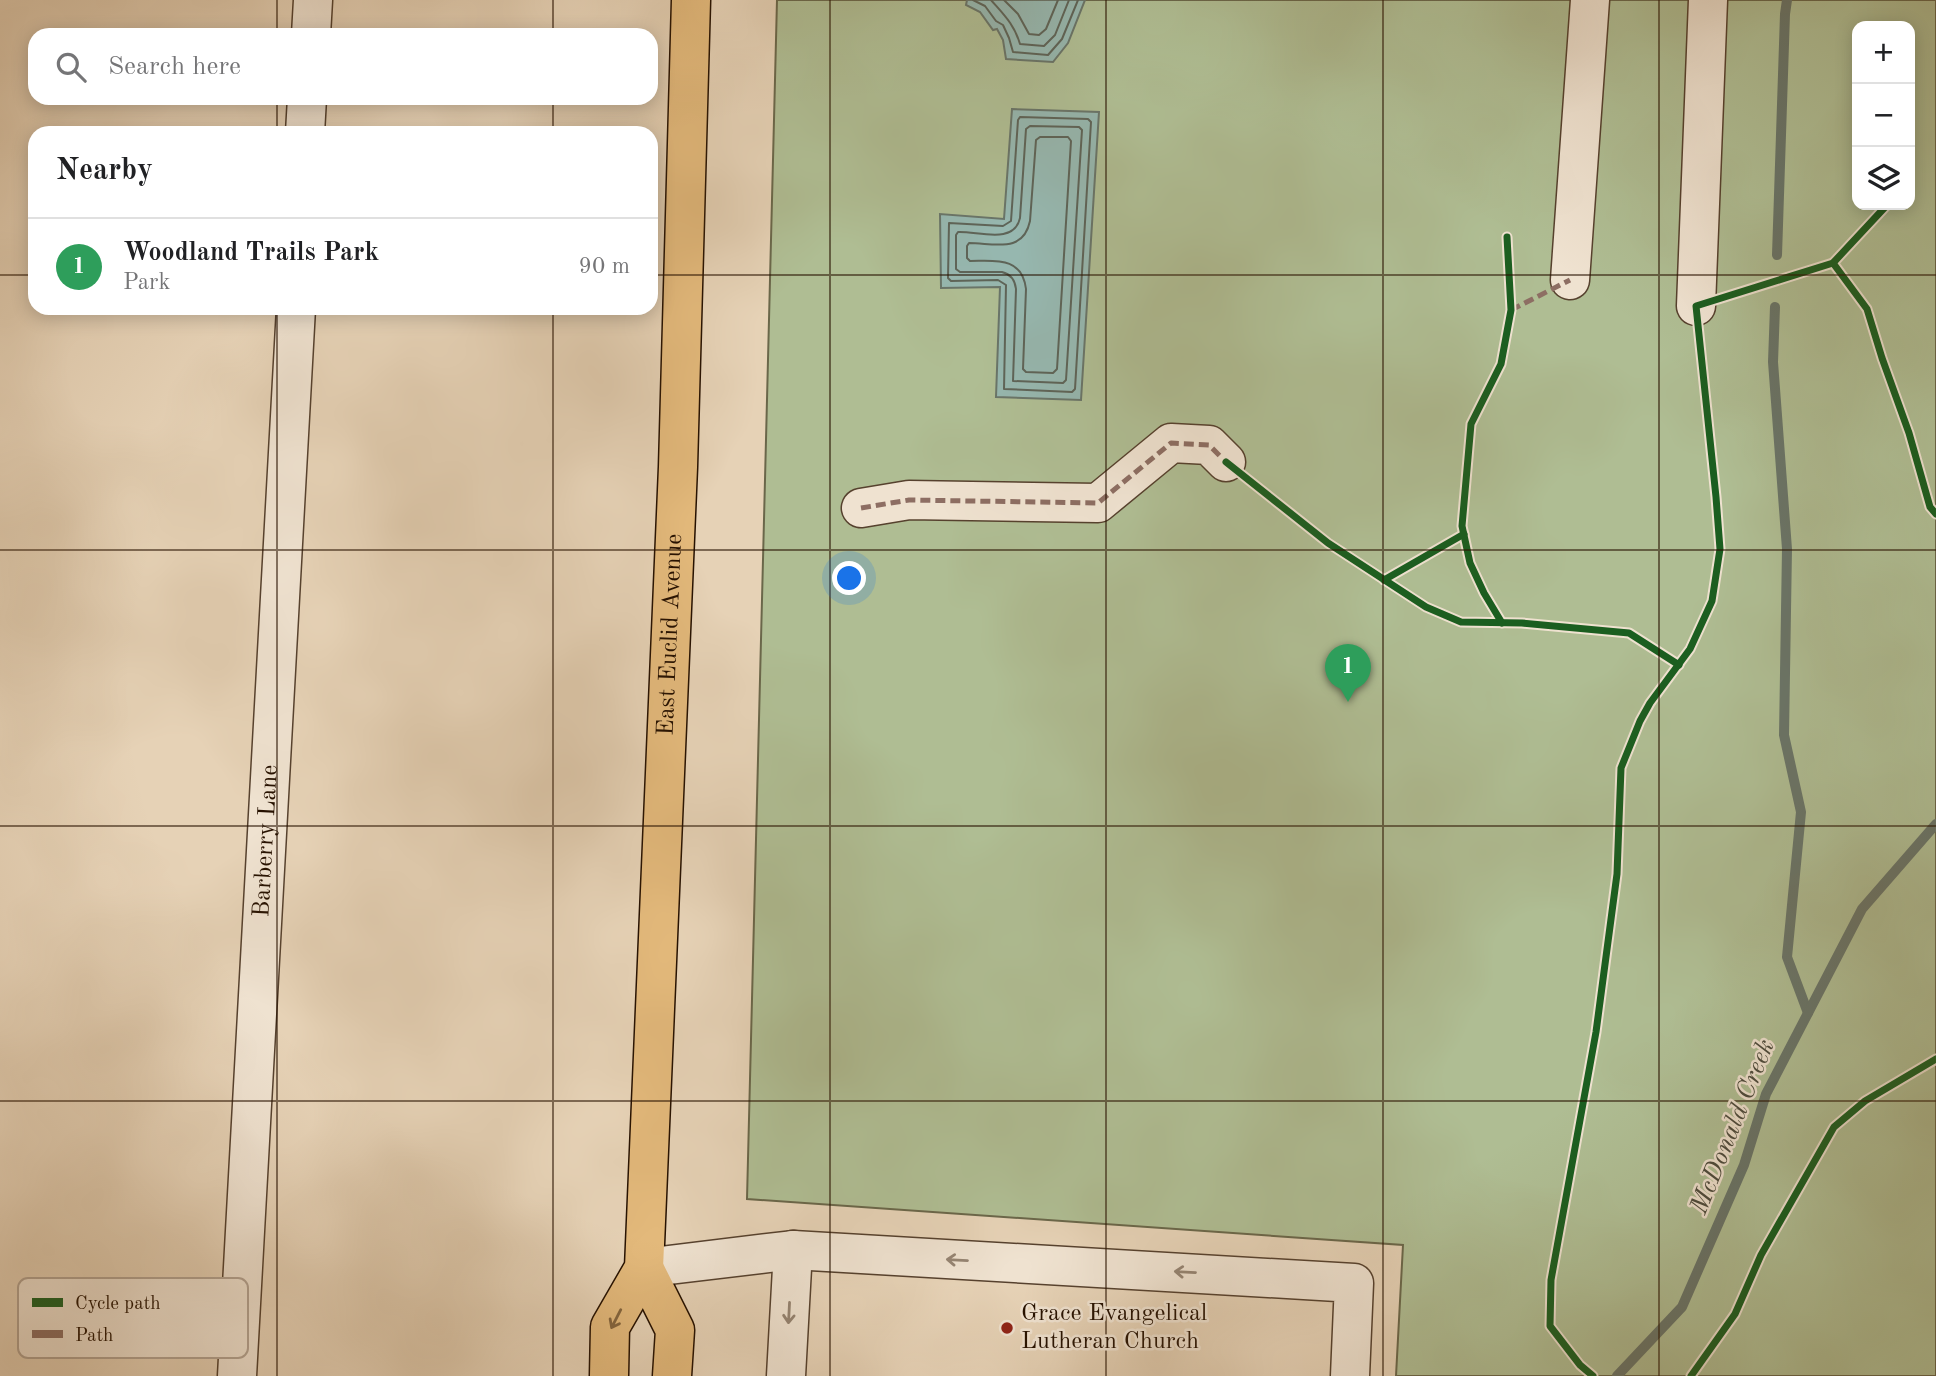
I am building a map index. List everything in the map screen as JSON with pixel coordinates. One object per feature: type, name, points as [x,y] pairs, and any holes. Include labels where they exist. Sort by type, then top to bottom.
[{"type":"main road","name":"East Euclid Avenue","points":[[609,1376],[610,1327],[644,1268],[678,467],[691,0]]},
{"type":"main road","name":"East Euclid Avenue","points":[[644,1268],[675,1330],[672,1376]]},
{"type":"street","points":[[311,28],[313,0]]},
{"type":"street","points":[[1570,280],[1590,0]]},
{"type":"street","points":[[1696,306],[1708,0]]},
{"type":"street","points":[[305,126],[307,105]]},
{"type":"street","name":"Barberry Lane","points":[[242,1278],[296,315]]},
{"type":"street","points":[[861,508],[909,500],[1098,503],[1171,443],[1209,445],[1226,462]]},
{"type":"street","points":[[644,1268],[793,1251],[1354,1283],[1350,1376]]},
{"type":"street","points":[[786,1376],[793,1251]]},
{"type":"street","name":"Barberry Lane","points":[[237,1376],[238,1358]]},
{"type":"green space","points":[[777,0],[1936,0],[1936,1376],[1396,1376],[1403,1245],[747,1199]]},
{"type":"water","points":[[967,0],[1085,0],[1068,43],[1053,62],[1006,59],[1003,40],[997,29],[993,30],[980,12],[966,5]]},
{"type":"water","points":[[1012,109],[1099,112],[1081,400],[996,397],[1000,287],[941,288],[940,214],[1004,219]]},
{"type":"waterway","points":[[1777,255],[1787,0]]},
{"type":"waterway","points":[[1775,307],[1773,362],[1787,549],[1784,735],[1801,812],[1787,957],[1808,1013]]},
{"type":"waterway","name":"McDonald Creek","points":[[1617,1376],[1682,1307],[1744,1165],[1766,1094],[1862,909],[1936,824]]},
{"type":"marked path","points":[[1511,310],[1570,280]]},
{"type":"marked path","points":[[861,508],[909,500],[1098,503],[1171,443],[1209,445],[1226,462]]},
{"type":"cycle path","points":[[1593,1376],[1580,1365],[1550,1326],[1551,1280],[1596,1032],[1617,874],[1621,768],[1640,721],[1690,649],[1712,601],[1720,549],[1696,306],[1833,263],[1882,210]]},
{"type":"cycle path","points":[[1502,623],[1470,563],[1462,526],[1471,424],[1501,364],[1511,310],[1507,237]]},
{"type":"cycle path","points":[[1833,263],[1867,309],[1909,433],[1930,507],[1936,514]]},
{"type":"cycle path","points":[[1226,462],[1328,543],[1426,607],[1461,622],[1522,623],[1629,633],[1679,665]]},
{"type":"cycle path","points":[[1384,580],[1464,534]]},
{"type":"cycle path","points":[[1691,1376],[1735,1314],[1761,1255],[1834,1127],[1865,1101],[1936,1059]]},
{"type":"place","name":"Woodland Trails Park","points":[[1348,702]]},
{"type":"place","name":"Grace Evangelical Lutheran Church","points":[[1007,1328]]}]
